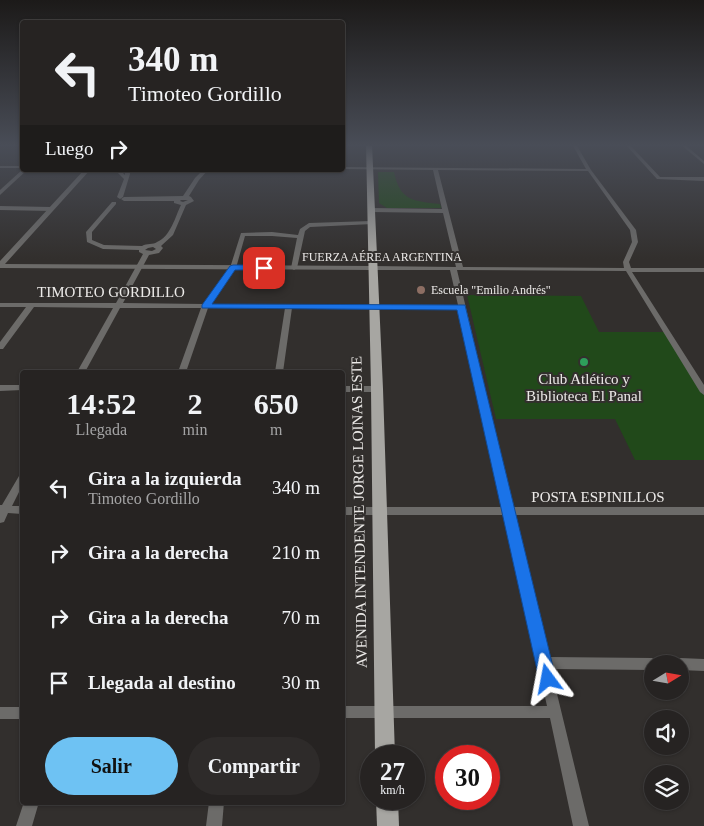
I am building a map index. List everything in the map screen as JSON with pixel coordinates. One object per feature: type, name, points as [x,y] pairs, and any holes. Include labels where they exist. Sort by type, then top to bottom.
[{"type":"main road","name":"AVENIDA INTENDENTE JORGE LOINAS ESTE","points":[[369,183],[377,389],[385,745]]},
{"type":"main road","points":[[387,810],[388,826]]},
{"type":"street","points":[[0,193],[11,183]]},
{"type":"street","points":[[0,266],[75,183]]},
{"type":"street","points":[[122,199],[125,183]]},
{"type":"street","points":[[82,370],[139,267],[144,251],[148,245],[157,246],[170,235],[181,200],[196,183]]},
{"type":"street","points":[[438,183],[456,268],[461,307],[581,826]]},
{"type":"street","points":[[598,183],[633,230],[636,237],[626,262],[628,270],[704,392]]},
{"type":"street","points":[[144,251],[103,247],[89,241],[89,232],[114,203],[109,201],[122,199],[181,200]]},
{"type":"street","points":[[0,208],[51,209]]},
{"type":"street","points":[[371,210],[445,211]]},
{"type":"street","points":[[294,268],[302,230],[309,225],[371,223]]},
{"type":"street","points":[[183,370],[205,306],[233,268],[243,234],[272,234],[300,237]]},
{"type":"street","name":"FUERZA AÉREA ARGENTINA","points":[[0,266],[704,270]]},
{"type":"street","name":"TIMOTEO GORDILLO","points":[[0,305],[461,307]]},
{"type":"street","points":[[0,347],[30,306]]},
{"type":"street","points":[[279,370],[289,307]]},
{"type":"street","points":[[0,388],[20,388]]},
{"type":"street","points":[[345,389],[377,389]]},
{"type":"street","points":[[2,513],[20,482]]},
{"type":"street","points":[[2,513],[20,510]]},
{"type":"street","name":"POSTA ESPINILLOS","points":[[345,512],[704,511]]},
{"type":"street","points":[[544,663],[644,664]]},
{"type":"street","points":[[689,664],[704,665]]},
{"type":"street","points":[[345,712],[555,712]]},
{"type":"street","points":[[0,713],[20,713]]},
{"type":"street","points":[[24,826],[31,805]]},
{"type":"street","points":[[214,826],[217,805]]},
{"type":"green space","points":[[378,183],[397,183],[400,189],[409,198],[440,204],[441,208],[387,208],[379,203]]},
{"type":"green space","name":"Club Atlético y Biblioteca El Panal","points":[[467,295],[581,296],[599,332],[666,332],[704,392],[704,460],[635,460],[615,419],[496,419]]},
{"type":"place","name":"Escuela \"Emilio Andrés\"","points":[[421,290]]},
{"type":"place","name":"Club Atlético y Biblioteca El Panal","points":[[584,362]]},
{"type":"route","points":[[264,268],[233,268],[205,306],[461,307],[548,679]]}]
